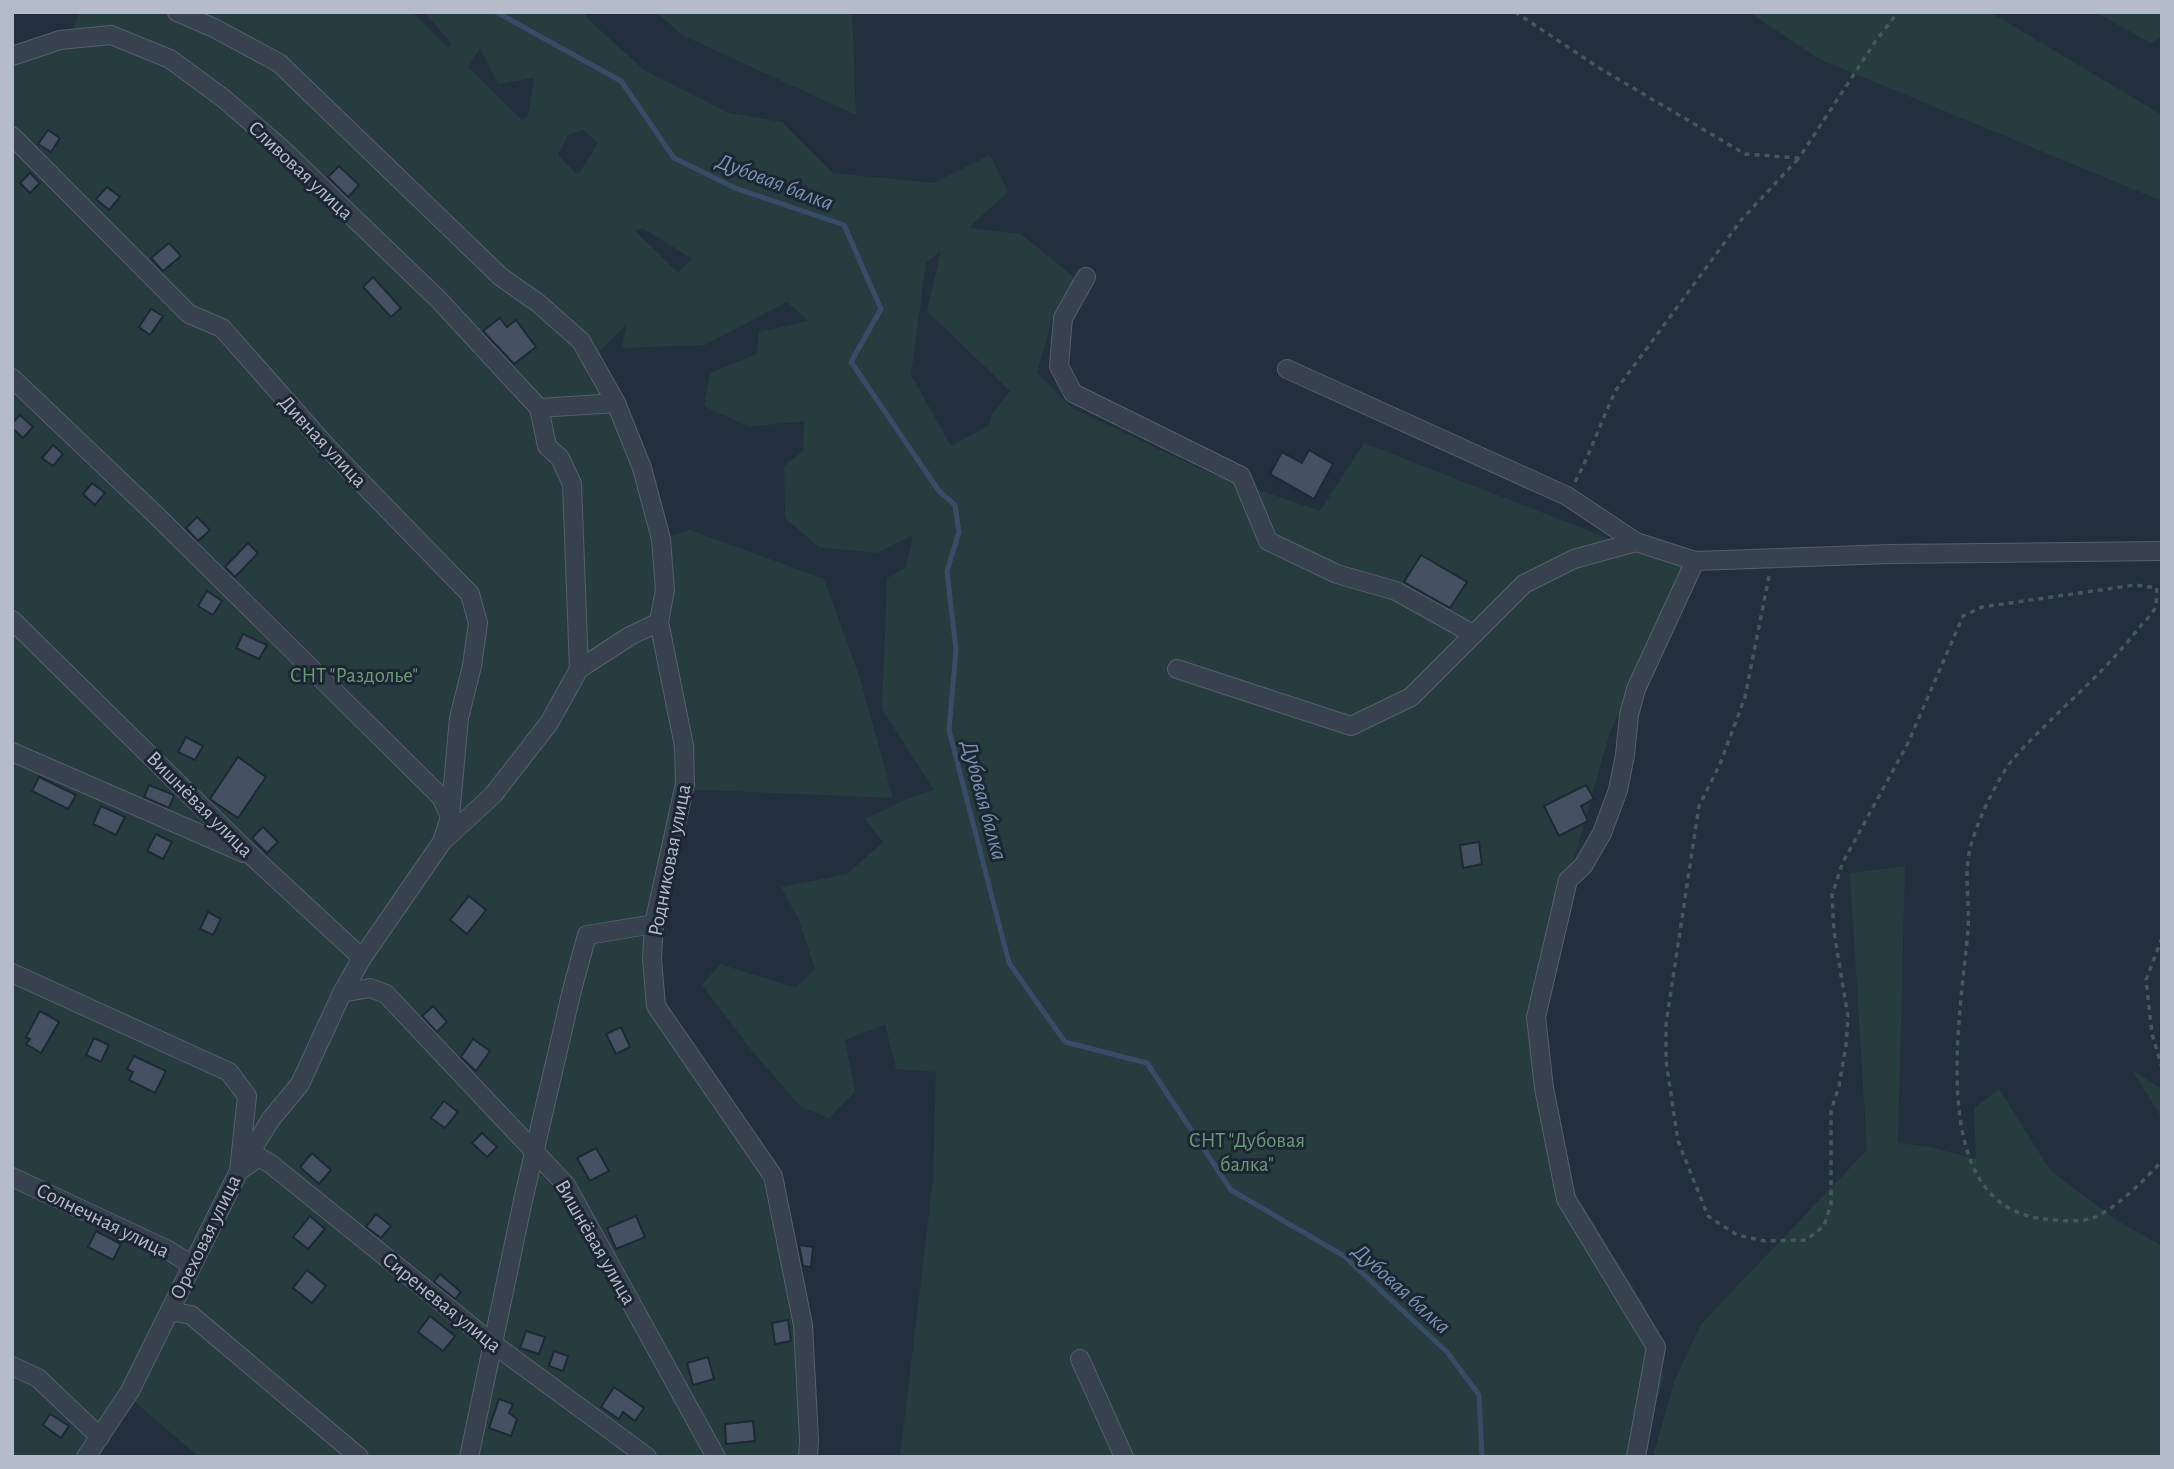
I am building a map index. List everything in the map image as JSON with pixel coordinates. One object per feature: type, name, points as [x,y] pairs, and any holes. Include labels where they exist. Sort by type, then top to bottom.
[{"type":"street","name":"Родниковая улица","points":[[177,12],[214,28],[278,63],[501,277],[538,303],[581,341],[616,403],[642,468],[661,539],[665,590],[659,622],[684,746],[685,784],[654,924],[652,959],[656,1006],[773,1176],[803,1325],[808,1457]]},
{"type":"street","name":"Сливовая улица","points":[[12,56],[60,40],[111,35],[170,60],[223,98],[281,148],[439,300],[538,408]]},
{"type":"street","name":"Дивная улица","points":[[12,136],[190,314],[222,328],[328,448],[470,594],[478,623],[472,666],[459,718],[450,817],[442,842]]},
{"type":"street","points":[[1086,276],[1063,318],[1059,366],[1073,393],[1241,476],[1268,541],[1337,574],[1396,591],[1473,634]]},
{"type":"street","points":[[1287,369],[1566,496],[1636,542],[1695,561],[1890,554],[2162,551]]},
{"type":"street","points":[[12,379],[158,517],[441,797],[450,817]]},
{"type":"street","points":[[579,669],[572,484],[560,458],[547,446],[538,408],[616,403]]},
{"type":"street","points":[[1177,668],[1351,726],[1411,697],[1524,584],[1574,559],[1636,542]]},
{"type":"street","points":[[1636,1457],[1656,1347],[1566,1199],[1544,1088],[1536,1017],[1568,880],[1583,866],[1602,833],[1618,790],[1629,715],[1636,689],[1695,561]]},
{"type":"street","name":"Вишнёвая улица","points":[[12,620],[253,857],[362,958]]},
{"type":"street","points":[[239,1171],[271,1119],[300,1084],[342,993],[362,958],[442,842],[493,795],[549,723],[579,669],[630,636],[659,622]]},
{"type":"street","points":[[12,752],[253,857]]},
{"type":"street","points":[[469,1457],[492,1343],[572,990],[587,935],[654,924]]},
{"type":"street","name":"Ореховая улица","points":[[12,973],[229,1072],[247,1096],[239,1171],[130,1391],[86,1457]]},
{"type":"street","name":"Вишнёвая улица","points":[[342,993],[370,988],[386,994],[566,1185],[716,1457]]},
{"type":"street","name":"Сиреневая улица","points":[[239,1171],[259,1157],[272,1165],[492,1343],[647,1457]]},
{"type":"street","name":"Солнечная улица","points":[[12,1177],[168,1250],[192,1265]]},
{"type":"street","points":[[170,1311],[191,1315],[359,1457]]},
{"type":"street","points":[[1080,1359],[1124,1457]]},
{"type":"street","points":[[12,1366],[38,1378],[100,1437]]},
{"type":"path","points":[[1515,12],[1601,69],[1745,154],[1799,158]]},
{"type":"path","points":[[1566,496],[1592,451],[1601,420],[1616,390],[1742,219],[1799,158],[1875,42],[1898,12]]},
{"type":"path","points":[[1773,558],[1745,697],[1720,764],[1699,806],[1666,1024],[1666,1061],[1678,1141],[1708,1216],[1737,1235],[1765,1241],[1806,1240],[1824,1226],[1831,1204],[1831,1111],[1839,1086],[1849,1017],[1834,932],[1832,895],[1843,862],[1908,743],[1963,616],[1982,607],[2135,585],[2157,587],[2155,607],[2121,652],[2011,761],[1987,804],[1971,845],[1965,876],[1968,926],[1956,1060],[1957,1098],[1966,1148],[1984,1185],[2000,1204],[2026,1217],[2056,1220],[2092,1218],[2122,1199],[2162,1161]]},
{"type":"path","points":[[2162,938],[2146,980],[2152,1034],[2162,1067]]},
{"type":"green space","points":[[80,12],[412,12],[448,48],[452,44],[424,12],[584,12],[589,20],[644,70],[729,113],[782,122],[833,173],[933,183],[990,155],[1008,192],[968,228],[1021,234],[1075,278],[1053,315],[1037,373],[1072,408],[1207,472],[1320,511],[1364,443],[1687,569],[1610,732],[1568,880],[1533,1035],[1561,1170],[1645,1306],[1664,1377],[1640,1457],[900,1457],[933,1179],[936,1072],[896,1069],[885,1024],[845,1040],[855,1092],[829,1118],[800,1106],[753,1052],[702,985],[720,964],[796,988],[815,969],[799,920],[781,887],[847,874],[883,842],[865,819],[909,798],[934,790],[882,709],[887,578],[906,568],[913,535],[877,553],[819,547],[785,518],[784,466],[803,451],[804,421],[749,427],[704,406],[710,373],[757,354],[759,332],[809,321],[787,302],[705,345],[622,348],[626,325],[599,352],[649,467],[668,537],[690,530],[824,579],[860,678],[893,798],[678,789],[648,917],[646,999],[762,1176],[794,1322],[800,1424],[798,1457],[199,1457],[135,1402],[95,1457],[12,1457],[12,62],[66,42]],"holes":[[[480,48],[498,84],[534,78],[528,116],[522,120],[468,67]],[[583,130],[598,143],[578,175],[558,155],[568,135]],[[643,228],[692,259],[678,273],[635,231]],[[941,251],[927,311],[1010,391],[993,413],[988,426],[951,446],[911,375],[926,263]]]},
{"type":"green space","points":[[656,12],[852,12],[856,115],[682,35]]},
{"type":"green space","points":[[1749,12],[1990,12],[2162,115],[2162,201],[1819,59]]},
{"type":"green space","points":[[2095,12],[2162,12],[2162,36],[2151,43]]},
{"type":"green space","points":[[1905,866],[1898,1143],[1930,1147],[1976,1159],[1974,1108],[1999,1089],[2050,1170],[2113,1218],[2162,1246],[2162,1457],[1653,1457],[1674,1382],[1701,1324],[1867,1150],[1850,873]]},
{"type":"green space","points":[[2132,1070],[2162,1089],[2162,1118]]},
{"type":"building","points":[[48,130],[60,138],[51,152],[38,144]]},
{"type":"building","points":[[339,166],[359,185],[348,197],[328,177]]},
{"type":"building","points":[[30,173],[40,183],[30,193],[20,183]]},
{"type":"building","points":[[107,187],[120,197],[109,210],[96,199]]},
{"type":"building","points":[[169,243],[181,256],[163,271],[151,258]]},
{"type":"building","points":[[373,277],[401,308],[391,317],[363,287]]},
{"type":"building","points":[[151,309],[163,316],[150,335],[139,327]]},
{"type":"building","points":[[500,318],[507,327],[516,320],[536,347],[514,364],[483,331]]},
{"type":"building","points":[[20,415],[33,427],[23,438],[12,428],[12,423]]},
{"type":"building","points":[[53,445],[63,454],[53,466],[42,458]]},
{"type":"building","points":[[1309,450],[1333,464],[1314,499],[1270,474],[1282,452],[1302,463]]},
{"type":"building","points":[[92,483],[105,493],[95,505],[83,494]]},
{"type":"building","points":[[197,517],[210,530],[198,541],[186,528]]},
{"type":"building","points":[[248,543],[258,553],[235,577],[225,567]]},
{"type":"building","points":[[1421,555],[1467,582],[1450,608],[1404,582]]},
{"type":"building","points":[[207,591],[222,601],[213,615],[198,606]]},
{"type":"building","points":[[243,634],[267,645],[259,659],[236,648]]},
{"type":"building","points":[[186,737],[203,746],[195,760],[178,752]]},
{"type":"building","points":[[238,757],[266,777],[238,818],[210,799]]},
{"type":"building","points":[[39,777],[76,795],[68,809],[32,791]]},
{"type":"building","points":[[149,785],[174,795],[169,808],[144,797]]},
{"type":"building","points":[[1586,785],[1594,799],[1581,806],[1588,821],[1559,836],[1544,806]]},
{"type":"building","points":[[101,806],[125,817],[116,835],[93,824]]},
{"type":"building","points":[[263,827],[278,842],[267,853],[252,838]]},
{"type":"building","points":[[156,834],[172,842],[163,859],[147,851]]},
{"type":"building","points":[[1479,842],[1482,864],[1463,868],[1460,845]]},
{"type":"building","points":[[469,896],[486,910],[467,934],[450,920]]},
{"type":"building","points":[[208,912],[221,919],[213,935],[200,929]]},
{"type":"building","points":[[433,1006],[447,1022],[437,1032],[422,1016]]},
{"type":"building","points":[[40,1011],[59,1022],[41,1053],[26,1044],[30,1039],[26,1037]]},
{"type":"building","points":[[621,1027],[630,1047],[616,1054],[606,1034]]},
{"type":"building","points":[[94,1038],[109,1045],[101,1062],[86,1055]]},
{"type":"building","points":[[473,1039],[490,1051],[476,1071],[461,1057]]},
{"type":"building","points":[[134,1056],[166,1071],[155,1093],[129,1080],[133,1072],[127,1069]]},
{"type":"building","points":[[444,1101],[458,1112],[445,1128],[431,1118]]},
{"type":"building","points":[[482,1133],[497,1147],[487,1157],[472,1143]]},
{"type":"building","points":[[596,1148],[609,1171],[590,1181],[577,1158]]},
{"type":"building","points":[[312,1153],[331,1170],[319,1184],[300,1167]]},
{"type":"building","points":[[376,1214],[391,1226],[381,1238],[366,1227]]},
{"type":"building","points":[[310,1216],[325,1229],[308,1249],[293,1237]]},
{"type":"building","points":[[636,1216],[645,1237],[616,1249],[607,1228]]},
{"type":"building","points":[[96,1231],[121,1244],[113,1260],[88,1247]]},
{"type":"building","points":[[799,1245],[813,1247],[811,1267],[803,1266]]},
{"type":"building","points":[[307,1270],[326,1286],[312,1303],[293,1288]]},
{"type":"building","points":[[440,1274],[461,1292],[455,1299],[434,1282]]},
{"type":"building","points":[[430,1316],[455,1336],[443,1351],[418,1332]]},
{"type":"building","points":[[788,1320],[791,1341],[775,1344],[772,1323]]},
{"type":"building","points":[[526,1331],[545,1337],[539,1354],[520,1348]]},
{"type":"building","points":[[554,1351],[568,1356],[563,1371],[549,1366]]},
{"type":"building","points":[[708,1357],[714,1379],[693,1385],[687,1363]]},
{"type":"building","points":[[614,1387],[644,1408],[635,1421],[623,1412],[619,1419],[601,1407]]},
{"type":"building","points":[[499,1399],[513,1404],[509,1413],[517,1419],[511,1436],[489,1428]]},
{"type":"building","points":[[50,1414],[69,1426],[61,1438],[43,1425]]},
{"type":"building","points":[[753,1421],[755,1441],[726,1444],[725,1424]]},
{"type":"waterway","name":"Дубовая балка","points":[[496,12],[621,81],[674,158],[735,188],[844,225],[881,309],[851,362],[939,491],[955,505],[959,532],[947,571],[956,650],[949,730],[1009,963],[1065,1042],[1147,1063],[1231,1190],[1344,1256],[1447,1352],[1479,1395],[1482,1457]]},
{"type":"park label","name":"СНТ \"Раздолье\"","points":[[354,675]]},
{"type":"park label","name":"СНТ \"Дубовая балка\"","points":[[1247,1152]]}]
